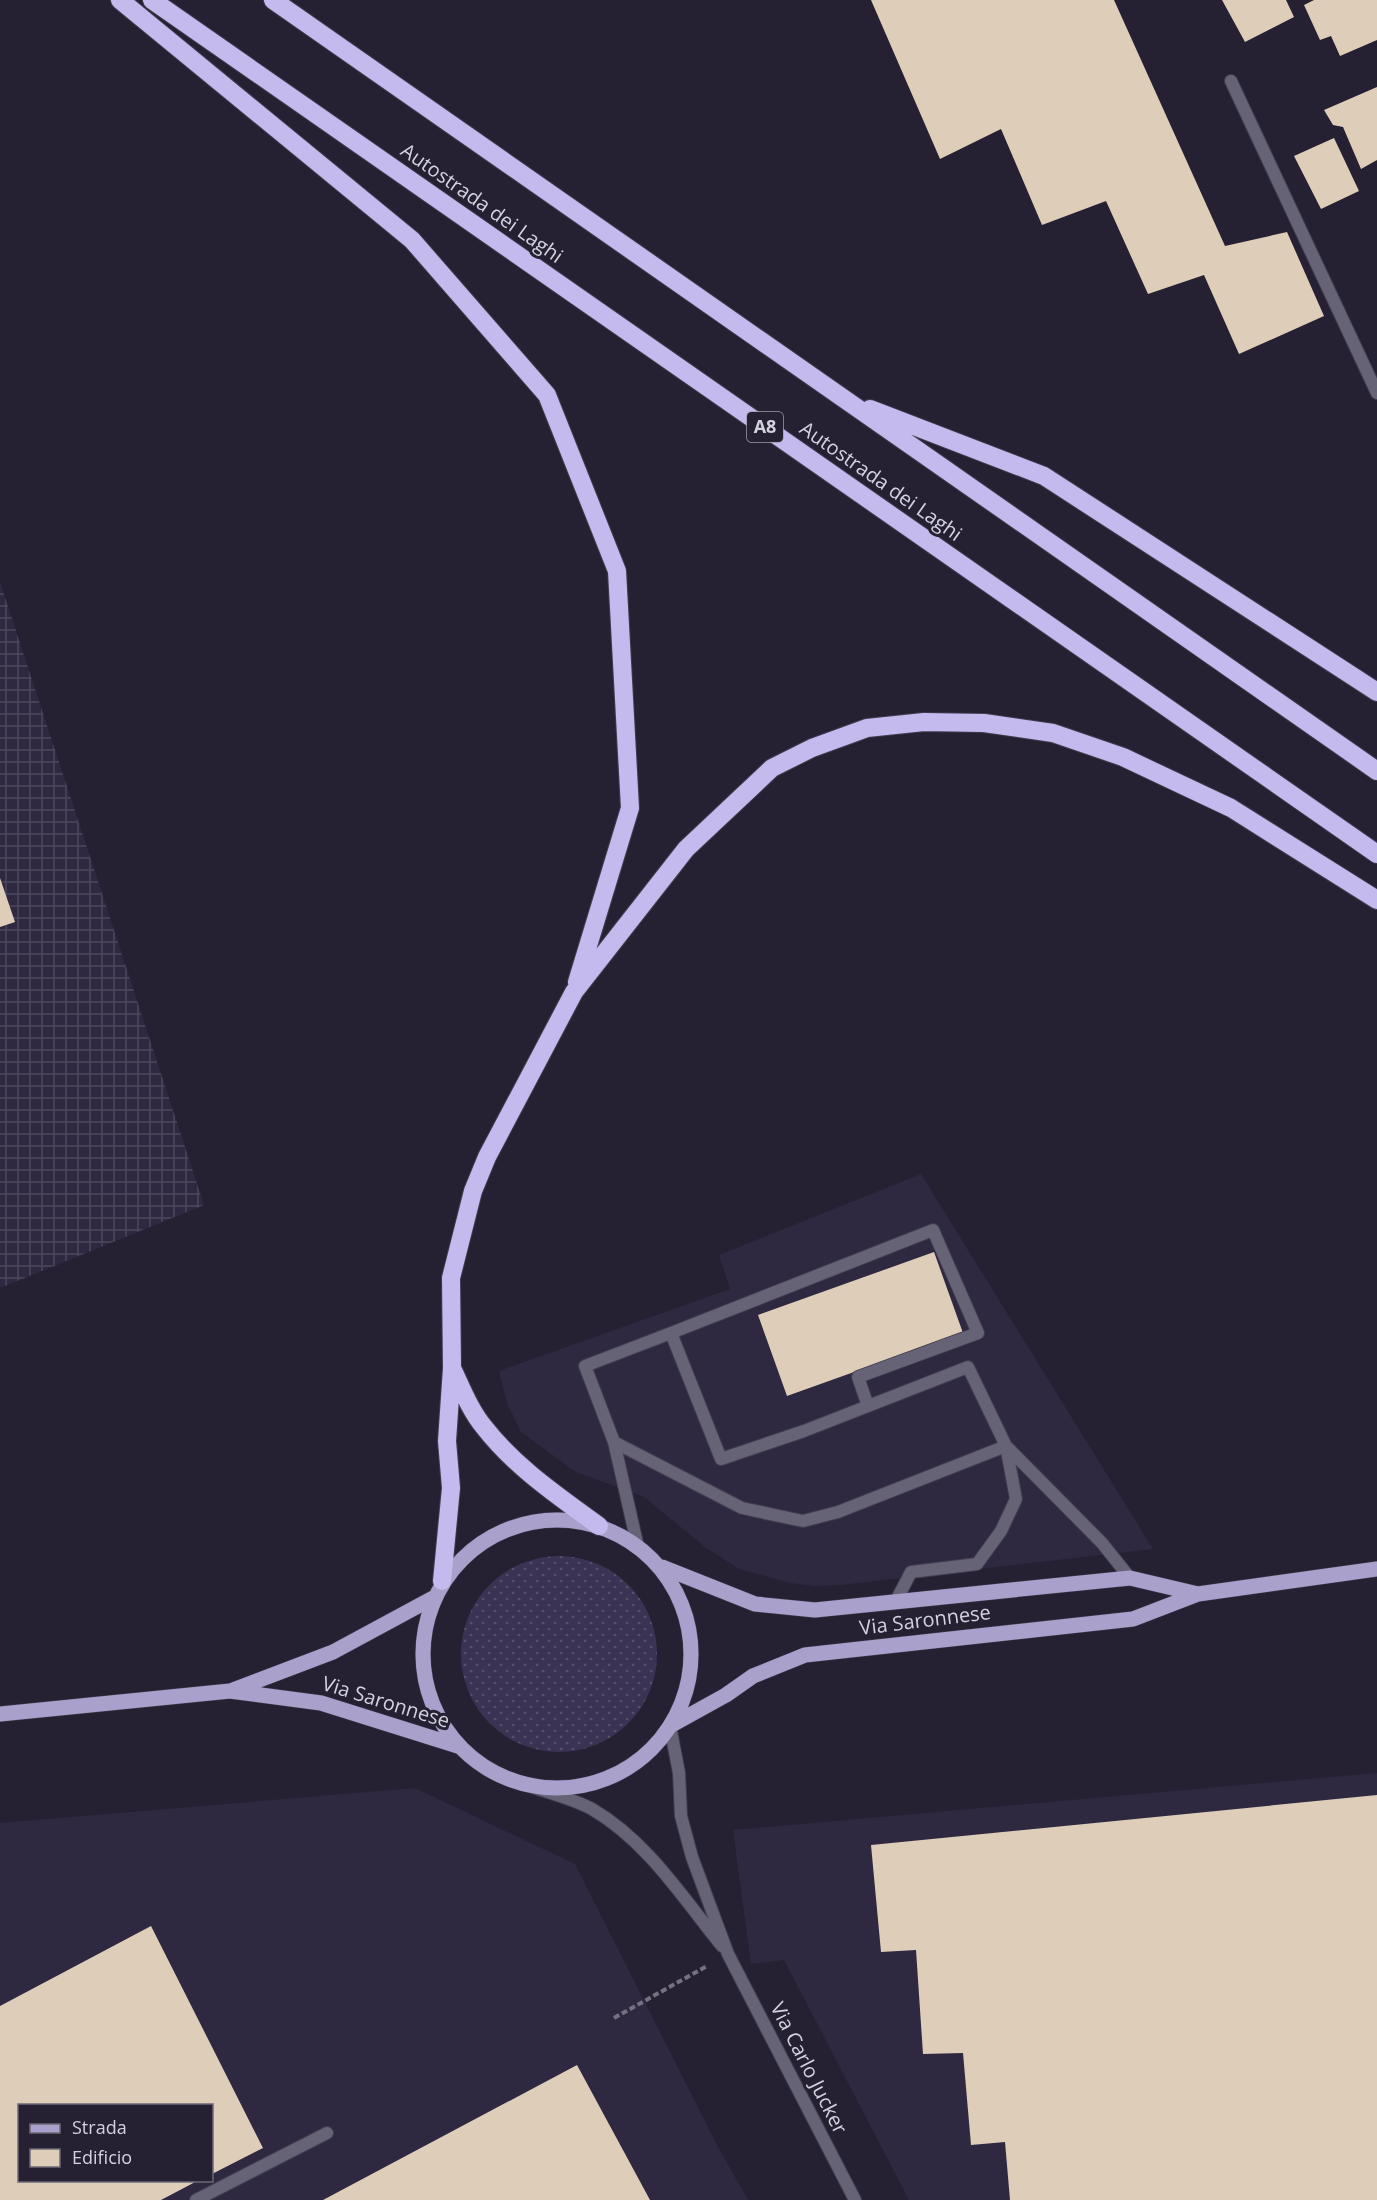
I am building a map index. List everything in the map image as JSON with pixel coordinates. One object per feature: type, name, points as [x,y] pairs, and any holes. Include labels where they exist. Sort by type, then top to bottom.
[{"type":"highway","points":[[120,0],[412,240],[547,395],[617,571],[630,807],[574,992]]},
{"type":"highway","name":"Autostrada dei Laghi","points":[[152,0],[1377,854]]},
{"type":"highway","points":[[273,0],[1377,771]]},
{"type":"highway","points":[[842,398],[1044,476],[1377,692]]},
{"type":"highway","points":[[442,1581],[451,1488],[447,1441],[452,1368],[451,1278],[473,1191],[487,1157],[574,992],[686,849],[772,768],[812,748],[867,728],[924,722],[984,723],[1053,733],[1123,757],[1231,808],[1377,900]]},
{"type":"highway","points":[[452,1368],[482,1425],[506,1453],[543,1485],[599,1526]]},
{"type":"main road","points":[[555,1519],[599,1526],[638,1547],[662,1567],[680,1599],[692,1635],[693,1664],[681,1707],[670,1726],[645,1756],[612,1777],[574,1788],[535,1788],[493,1773],[458,1746],[435,1714],[423,1676],[422,1636],[433,1598],[442,1581],[472,1549],[511,1527],[534,1520],[555,1519]]},
{"type":"main road","name":"Via Saronnese","points":[[662,1567],[755,1604],[815,1610],[1130,1578],[1198,1594]]},
{"type":"main road","name":"Via Saronnese","points":[[670,1726],[726,1695],[753,1676],[805,1654],[1133,1618],[1198,1594],[1377,1569]]},
{"type":"main road","name":"Via Saronnese","points":[[230,1691],[333,1652],[433,1598]]},
{"type":"main road","name":"Via Saronnese","points":[[0,1714],[230,1691],[321,1702],[458,1746]]},
{"type":"street","points":[[1231,81],[1377,393]]},
{"type":"street","points":[[638,1547],[614,1442],[585,1366],[933,1230],[978,1333],[858,1377],[868,1406]]},
{"type":"street","points":[[670,1334],[722,1460],[968,1367],[1006,1446],[1016,1499],[1001,1531],[977,1564],[911,1572],[896,1601]]},
{"type":"street","points":[[614,1442],[742,1508],[803,1521],[838,1512],[1006,1446]]},
{"type":"street","points":[[1006,1446],[1102,1543],[1130,1578]]},
{"type":"street","name":"Via Carlo Jucker","points":[[670,1726],[679,1773],[681,1816],[692,1857],[728,1954],[855,2200]]},
{"type":"street","name":"Via Carlo Jucker","points":[[535,1788],[590,1808],[629,1835],[657,1865],[728,1954]]},
{"type":"street","points":[[196,2200],[327,2133]]},
{"type":"path","points":[[614,2018],[728,1954]]},
{"type":"shaded area","points":[[0,582],[204,1205],[0,1288]]},
{"type":"shaded area","points":[[921,1174],[1153,1549],[841,1585],[815,1586],[790,1583],[739,1569],[705,1547],[644,1497],[576,1472],[521,1432],[507,1403],[499,1371],[730,1289],[719,1255]]},
{"type":"shaded area","points":[[549,1556],[569,1556],[597,1563],[621,1578],[635,1592],[650,1616],[657,1644],[657,1664],[650,1692],[635,1716],[621,1730],[597,1745],[569,1752],[549,1752],[521,1745],[497,1730],[483,1716],[468,1692],[461,1664],[461,1644],[468,1616],[483,1592],[497,1578],[521,1563]]},
{"type":"shaded area","points":[[1377,1773],[1377,2200],[909,2200],[784,1960],[751,1964],[733,1830]]},
{"type":"shaded area","points":[[415,1788],[575,1864],[716,2143],[748,2200],[0,2200],[0,1823]]},
{"type":"building","points":[[871,0],[1114,0],[1225,246],[1287,232],[1324,316],[1239,354],[1204,275],[1148,294],[1106,201],[1042,225],[1001,129],[940,159]]},
{"type":"building","points":[[1222,0],[1286,0],[1294,17],[1245,42]]},
{"type":"building","points":[[1314,0],[1377,0],[1377,40],[1340,56],[1331,36],[1320,40],[1304,5]]},
{"type":"building","points":[[1377,87],[1377,160],[1361,169],[1343,127],[1333,125],[1324,110]]},
{"type":"building","points":[[1334,138],[1359,191],[1321,209],[1294,156]]},
{"type":"building","points":[[0,878],[15,922],[0,927]]},
{"type":"building","points":[[934,1252],[963,1333],[787,1396],[758,1315]]},
{"type":"building","points":[[1377,1795],[1377,2200],[1010,2200],[1005,2142],[971,2145],[963,2053],[923,2054],[916,1950],[881,1952],[871,1845]]},
{"type":"building","points":[[151,1926],[263,2148],[213,2173],[213,2104],[18,2104],[18,2182],[195,2182],[161,2200],[0,2200],[0,2006]]},
{"type":"building","points":[[577,2065],[650,2200],[323,2200]]}]
